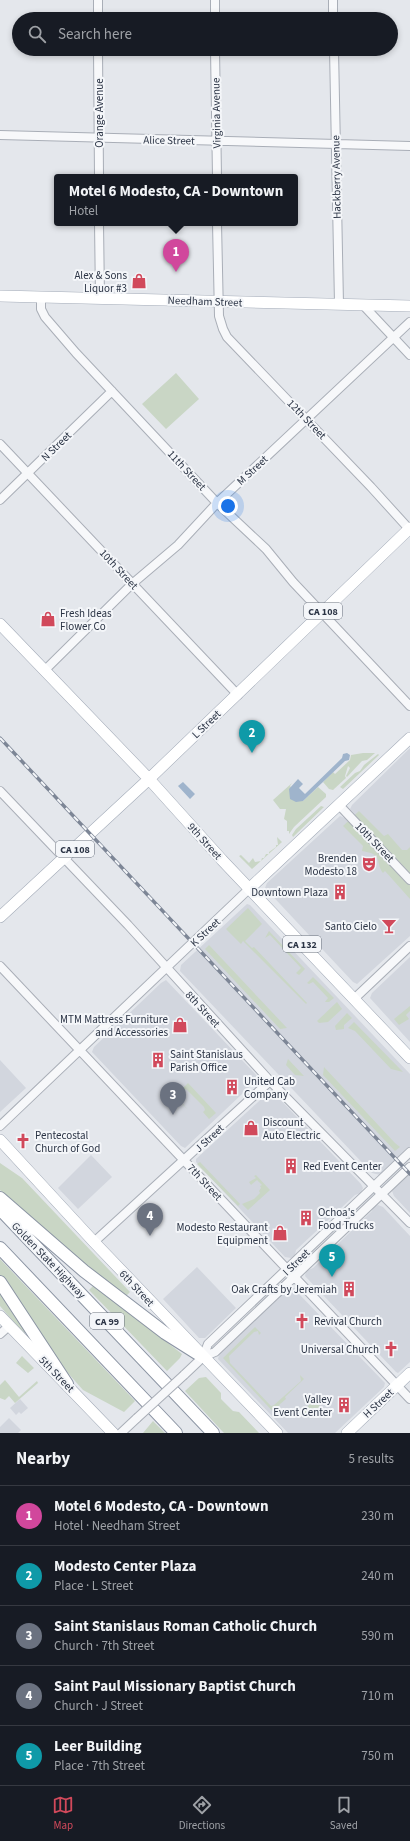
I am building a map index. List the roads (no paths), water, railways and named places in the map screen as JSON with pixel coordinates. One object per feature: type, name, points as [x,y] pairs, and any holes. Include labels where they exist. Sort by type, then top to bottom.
[{"type":"highway","points":[[0,1198],[84,1271],[165,1333],[203,1357]]},
{"type":"highway","name":"Golden State Highway","points":[[0,1209],[213,1433]]},
{"type":"highway","name":"CA 99","points":[[0,1248],[176,1433]]},
{"type":"highway","points":[[0,1282],[67,1384]]},
{"type":"main road","name":"Needham Street","points":[[0,296],[410,306]]},
{"type":"main road","name":"L Street","points":[[0,917],[64,859],[238,695],[322,612],[410,529]]},
{"type":"main road","name":"9th Street","points":[[0,624],[149,779],[410,1058]]},
{"type":"main road","name":"K Street","points":[[250,888],[410,738]]},
{"type":"main road","name":"6th Street","points":[[0,1140],[94,1242],[277,1433]]},
{"type":"main road","name":"5th Street","points":[[0,1316],[113,1433]]},
{"type":"main road","name":"H Street","points":[[347,1433],[410,1373]]},
{"type":"street","points":[[98,0],[98,12]]},
{"type":"street","points":[[215,0],[215,12]]},
{"type":"street","points":[[333,0],[334,12]]},
{"type":"street","name":"Orange Avenue","points":[[98,56],[99,174]]},
{"type":"street","name":"Virginia Avenue","points":[[215,56],[217,174]]},
{"type":"street","name":"Hackberry Avenue","points":[[334,56],[339,304]]},
{"type":"street","name":"Alice Street","points":[[0,135],[410,146]]},
{"type":"street","points":[[100,226],[100,298]]},
{"type":"street","points":[[218,226],[218,302]]},
{"type":"street","name":"11th Street","points":[[41,297],[41,309],[46,319],[217,503],[266,549],[293,582],[410,706]]},
{"type":"street","name":"12th Street","points":[[218,302],[220,322],[227,337],[410,529]]},
{"type":"street","points":[[363,305],[410,355]]},
{"type":"street","name":"M Street","points":[[44,670],[132,584],[178,545],[217,503],[410,322]]},
{"type":"street","name":"N Street","points":[[0,500],[112,391]]},
{"type":"street","name":"10th Street","points":[[0,444],[238,695]]},
{"type":"street","name":"8th Street","points":[[0,792],[270,1081],[410,1223]]},
{"type":"street","name":"10th Street","points":[[339,805],[410,880]]},
{"type":"street","name":"K Street","points":[[0,1126],[79,1049],[166,969],[250,888]]},
{"type":"street","points":[[354,999],[410,946]]},
{"type":"street","name":"7th Street","points":[[0,966],[410,1399]]},
{"type":"street","name":"J Street","points":[[94,1242],[270,1081]]},
{"type":"street","name":"I Street","points":[[203,1357],[208,1344],[410,1152]]},
{"type":"street","name":"I Street","points":[[121,1433],[203,1357],[215,1352],[410,1167]]},
{"type":"street","points":[[0,1334],[9,1326]]},
{"type":"water","points":[[347,753],[350,755],[349,760],[345,761],[303,801],[296,802],[290,799],[289,789],[298,779],[303,784],[299,788],[305,794],[342,758],[343,754]]},
{"type":"water","points":[[183,782],[195,794],[190,799],[178,786]]},
{"type":"railway","points":[[0,738],[410,1174]]},
{"type":"place","name":"Motel 6 Modesto, CA - Downtown","points":[[176,272]]},
{"type":"place","name":"Alex & Sons Liquor #3","points":[[139,281]]},
{"type":"place","name":"Fresh Ideas Flower Co","points":[[48,619]]},
{"type":"place","name":"Modesto Center Plaza","points":[[252,753]]},
{"type":"place","name":"Brenden Modesto 18","points":[[369,864]]},
{"type":"place","name":"Downtown Plaza","points":[[340,892]]},
{"type":"place","name":"Santo Cielo","points":[[389,926]]},
{"type":"place","name":"MTM Mattress Furniture and Accessories","points":[[180,1025]]},
{"type":"place","name":"Saint Stanislaus Parish Office","points":[[158,1060]]},
{"type":"place","name":"United Cab Company","points":[[232,1087]]},
{"type":"place","name":"Saint Stanislaus Roman Catholic Church","points":[[173,1115]]},
{"type":"place","name":"Discount Auto Electric","points":[[251,1128]]},
{"type":"place","name":"Pentecostal Church of God","points":[[23,1141]]},
{"type":"place","name":"Red Event Center","points":[[291,1166]]},
{"type":"place","name":"Ochoa's Food Trucks","points":[[306,1218]]},
{"type":"place","name":"Modesto Restaurant Equipment","points":[[280,1233]]},
{"type":"place","name":"Saint Paul Missionary Baptist Church","points":[[150,1236]]},
{"type":"place","name":"Leer Building","points":[[332,1277]]},
{"type":"place","name":"Oak Crafts by Jeremiah","points":[[349,1289]]},
{"type":"place","name":"Revival Church","points":[[302,1321]]},
{"type":"place","name":"Universal Church","points":[[391,1349]]},
{"type":"place","name":"Valley Event Center","points":[[344,1405]]}]
